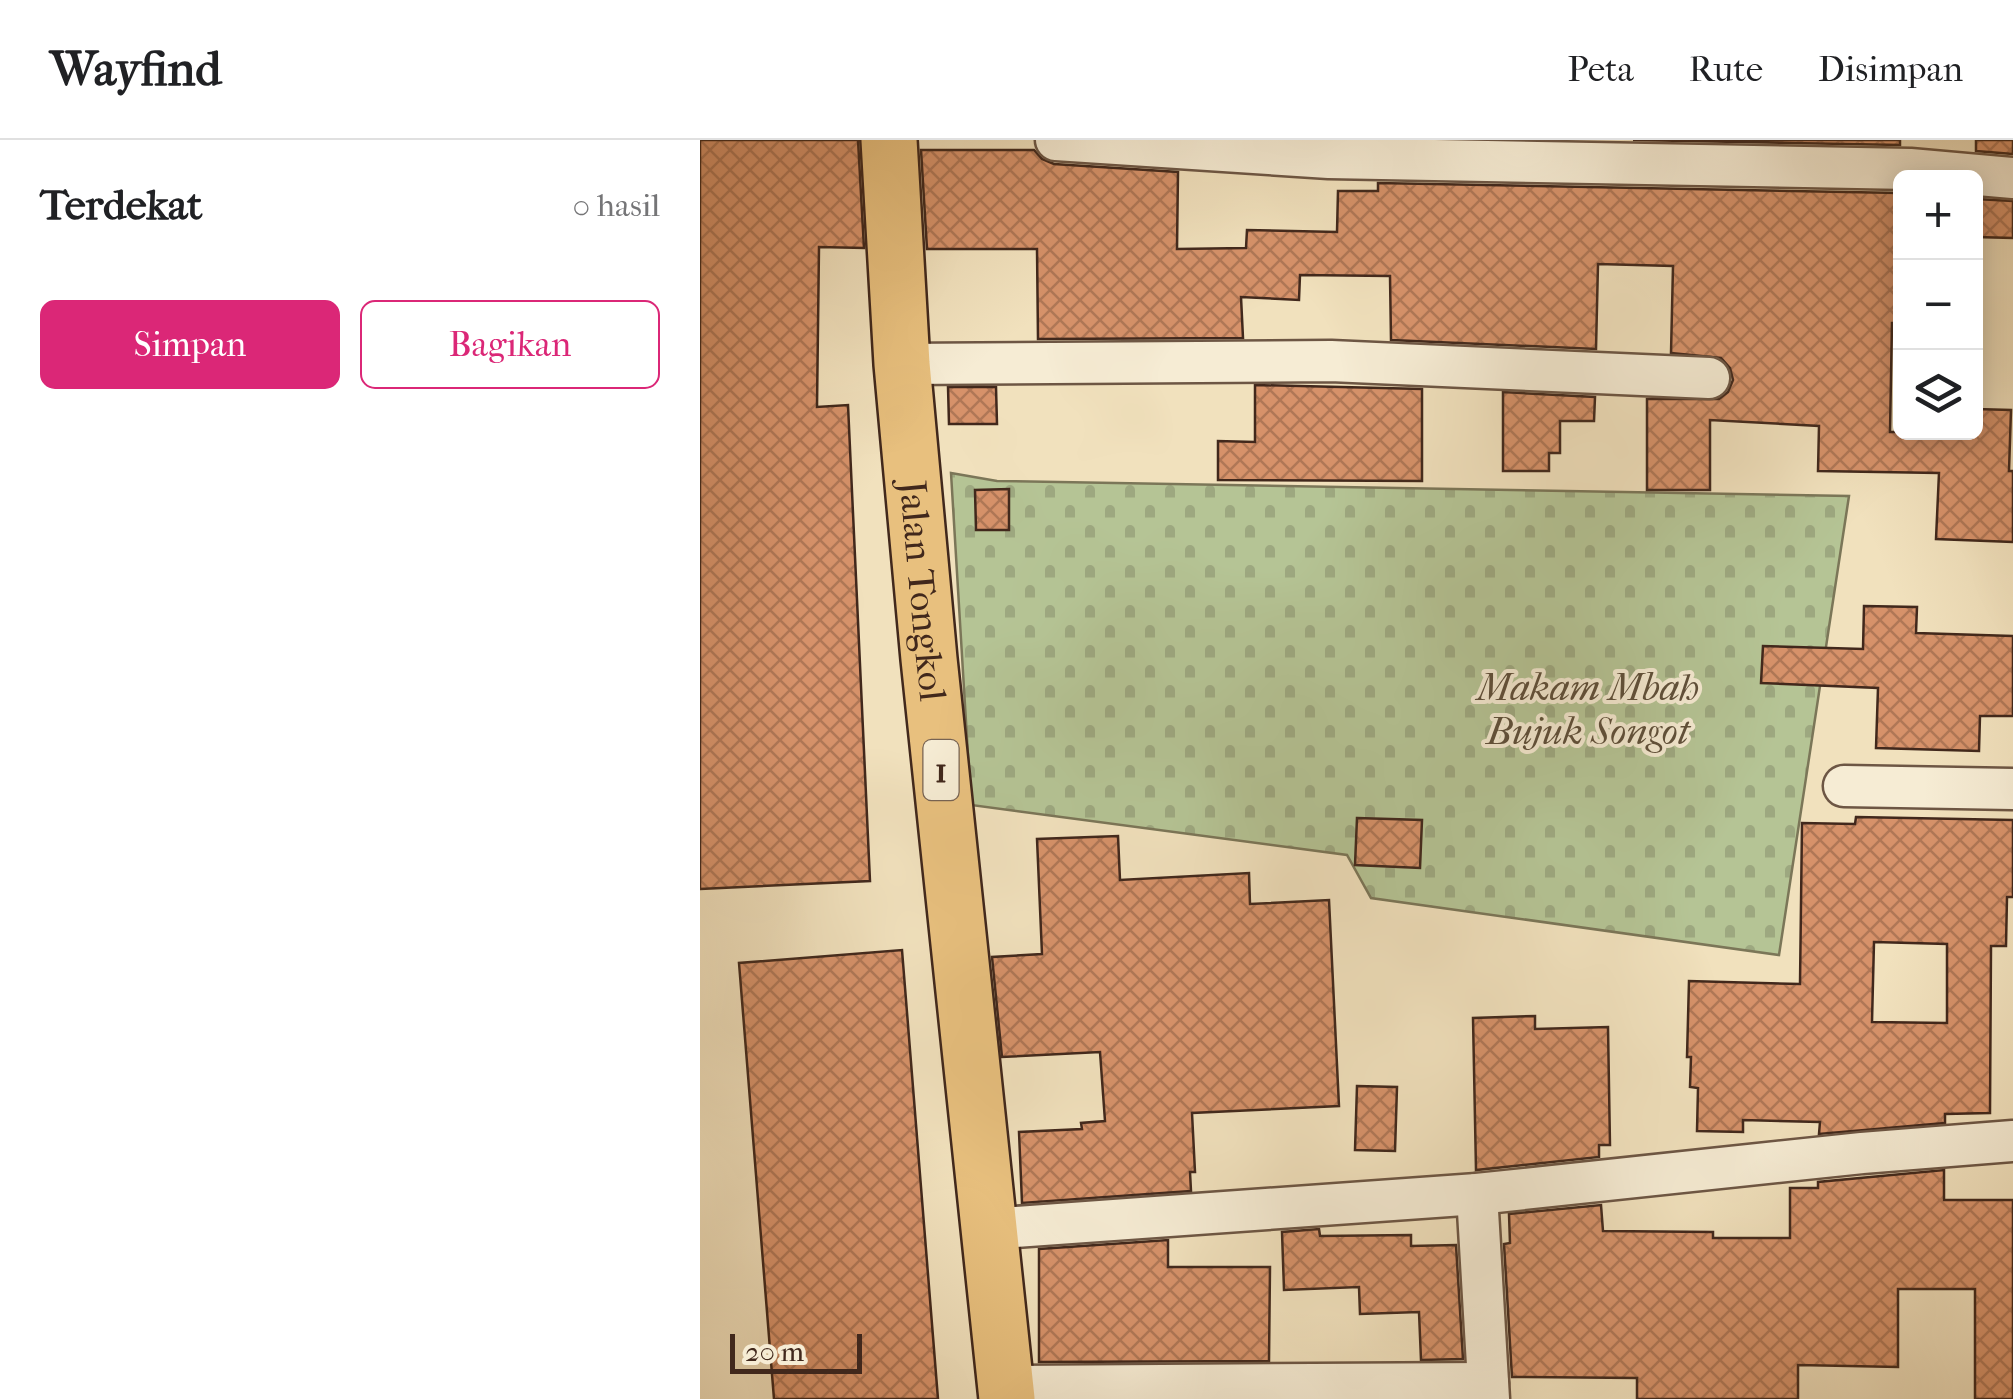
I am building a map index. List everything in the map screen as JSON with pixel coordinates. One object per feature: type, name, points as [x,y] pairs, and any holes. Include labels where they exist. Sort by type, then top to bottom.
[{"type":"highway","name":"Jalan Tongkol","points":[[889,140],[902,364],[1006,1393]]},
{"type":"street","points":[[1056,140],[1910,169],[2013,178]]},
{"type":"street","points":[[902,364],[1332,361],[1709,378]]},
{"type":"street","points":[[1844,786],[2013,789]]},
{"type":"street","points":[[987,1229],[1477,1194],[2013,1141]]},
{"type":"street","points":[[1006,1393],[1488,1391],[1477,1194]]},
{"type":"green space","name":"Makam Mbah Bujuk Songot","points":[[951,473],[997,481],[1849,496],[1779,955],[1371,898],[1347,855],[971,805]]},
{"type":"building","points":[[700,140],[858,140],[864,248],[819,247],[817,407],[848,405],[870,881],[700,889]]},
{"type":"building","points":[[1633,140],[1900,140],[1900,145]]},
{"type":"building","points":[[1976,140],[2013,140],[2013,154],[1976,151]]},
{"type":"building","points":[[921,150],[1034,150],[1054,164],[1178,172],[1177,249],[1246,248],[1247,230],[1337,232],[1338,191],[1378,191],[1378,183],[1893,193],[1890,432],[1893,440],[1983,440],[1983,409],[2011,410],[2013,542],[1936,539],[1939,473],[1818,471],[1819,426],[1710,420],[1710,490],[1647,490],[1647,399],[1719,399],[1728,392],[1733,380],[1730,368],[1721,358],[1671,353],[1673,266],[1598,264],[1596,349],[1391,340],[1390,276],[1300,275],[1299,300],[1241,297],[1243,338],[1038,339],[1037,249],[927,249]]},
{"type":"building","points":[[1983,199],[2013,201],[2013,238],[1983,237]]},
{"type":"building","points":[[1255,385],[1422,389],[1422,481],[1218,480],[1218,441],[1255,442]]},
{"type":"building","points":[[948,387],[996,387],[997,424],[949,424]]},
{"type":"building","points":[[1503,392],[1595,397],[1594,421],[1560,421],[1560,453],[1549,453],[1549,471],[1503,471]]},
{"type":"building","points":[[1009,489],[1009,530],[976,530],[975,490]]},
{"type":"building","points":[[1864,606],[1917,607],[1916,633],[2013,636],[2013,716],[1980,716],[1979,751],[1876,748],[1878,688],[1761,683],[1763,646],[1863,649]]},
{"type":"building","points":[[1856,817],[2013,820],[2013,897],[2007,897],[2006,946],[1991,946],[1990,1113],[1945,1114],[1945,1123],[1819,1134],[1820,1122],[1743,1120],[1743,1132],[1697,1131],[1698,1088],[1690,1087],[1691,1057],[1687,1057],[1689,981],[1800,984],[1802,823],[1855,824]],"holes":[[[1874,942],[1947,944],[1947,1023],[1872,1022]]]},
{"type":"building","points":[[1357,818],[1422,820],[1420,868],[1355,865]]},
{"type":"building","points":[[1118,836],[1120,880],[1249,873],[1250,904],[1329,900],[1339,1106],[1192,1113],[1195,1172],[1190,1172],[1191,1191],[1022,1203],[1019,1132],[1082,1129],[1081,1123],[1105,1121],[1100,1052],[1002,1057],[992,957],[1042,954],[1037,839]]},
{"type":"building","points":[[902,950],[938,1399],[774,1399],[739,963]]},
{"type":"building","points":[[1535,1016],[1535,1029],[1608,1027],[1610,1145],[1599,1145],[1599,1157],[1476,1170],[1473,1018]]},
{"type":"building","points":[[1357,1086],[1397,1087],[1395,1151],[1355,1150]]},
{"type":"building","points":[[1944,1170],[1944,1200],[2013,1200],[2013,1399],[1975,1399],[1975,1289],[1898,1289],[1898,1367],[1798,1365],[1798,1399],[1637,1399],[1637,1378],[1512,1377],[1504,1244],[1510,1243],[1509,1214],[1601,1205],[1603,1231],[1713,1232],[1713,1238],[1790,1238],[1790,1188],[1818,1188],[1818,1182]]},
{"type":"building","points":[[1319,1229],[1320,1236],[1411,1235],[1411,1246],[1456,1245],[1463,1359],[1421,1360],[1419,1312],[1360,1314],[1359,1287],[1284,1290],[1282,1232]]},
{"type":"building","points":[[1168,1240],[1168,1267],[1270,1267],[1269,1361],[1039,1362],[1039,1249]]}]
